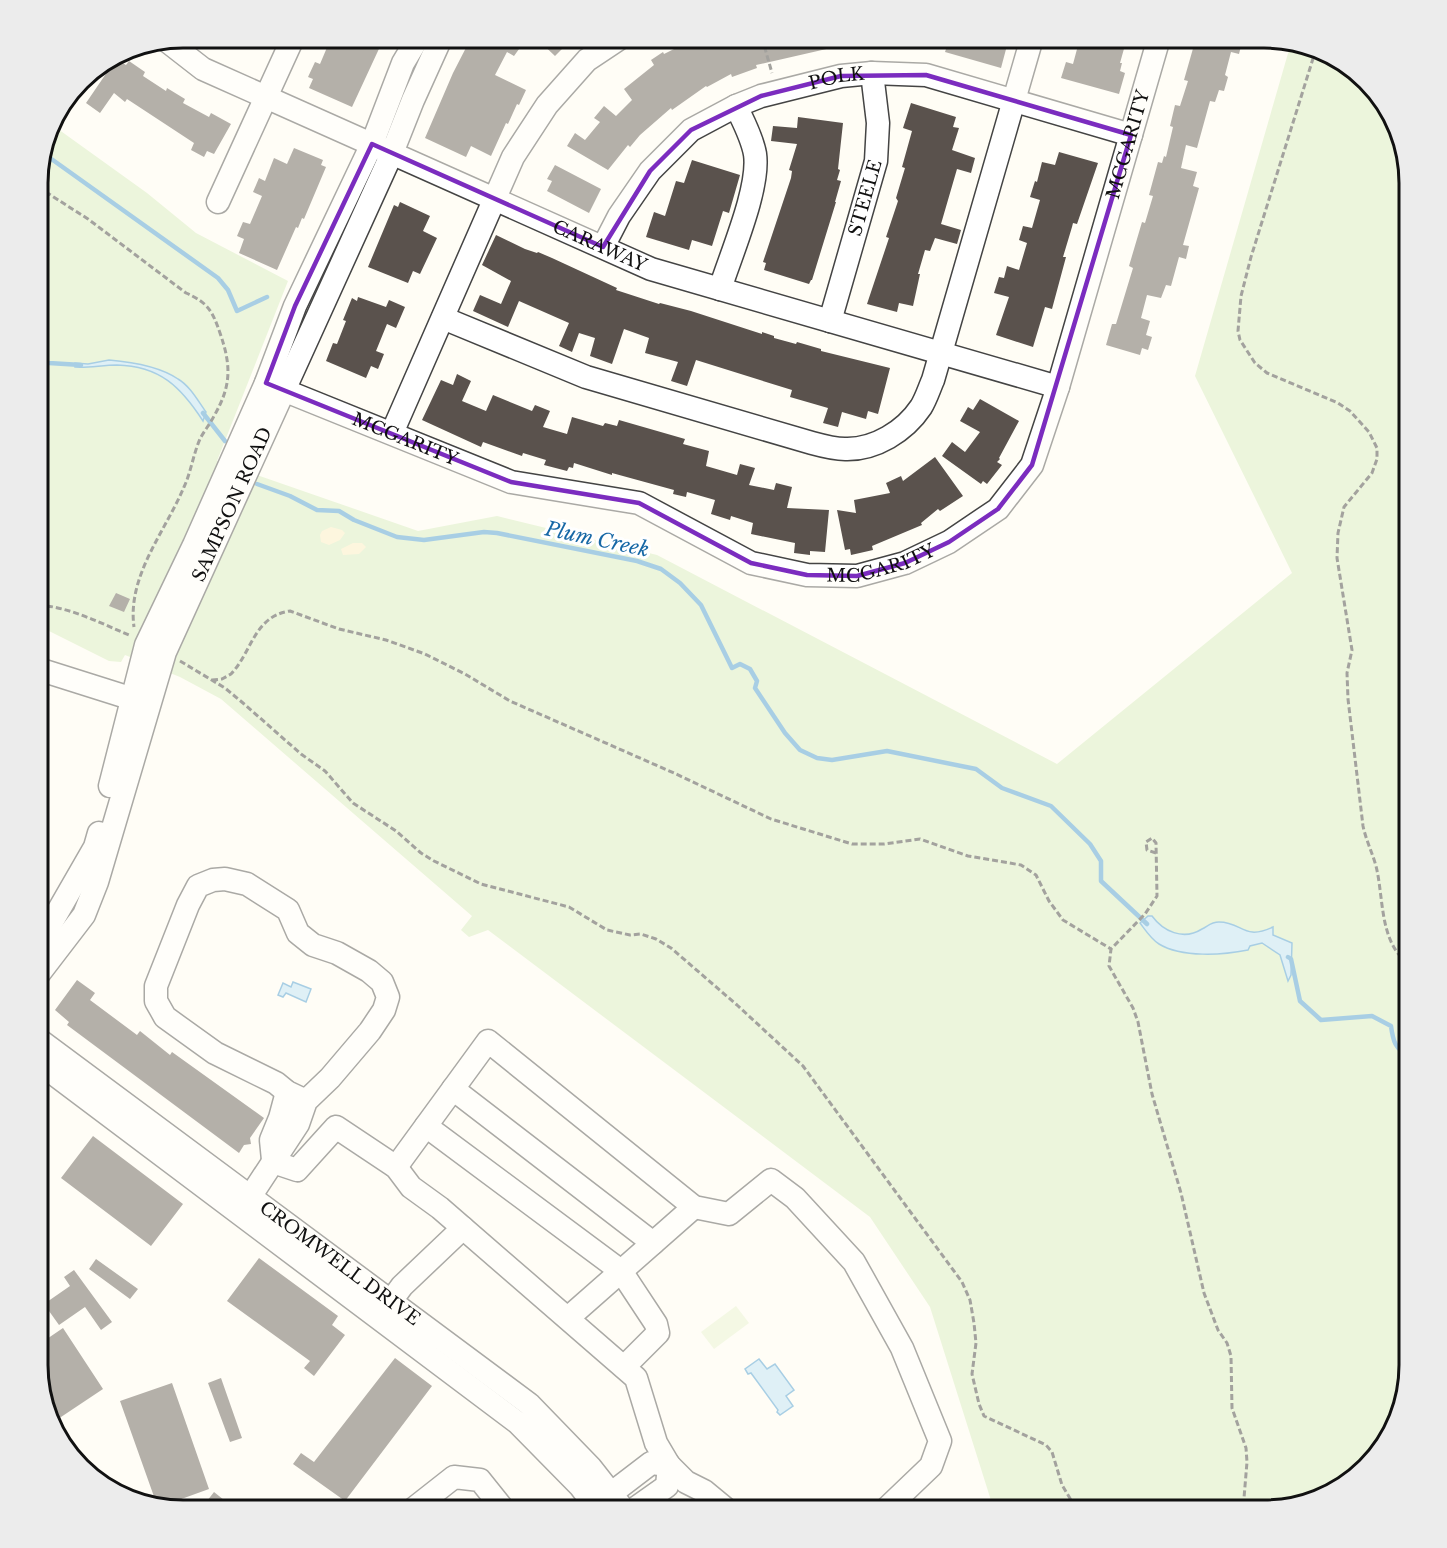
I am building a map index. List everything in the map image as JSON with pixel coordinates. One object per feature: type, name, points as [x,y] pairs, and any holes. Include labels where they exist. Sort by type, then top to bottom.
[{"type":"street","name":"CARAWAY","points":[[176,48],[203,69],[651,268],[1058,387]]},
{"type":"street","points":[[218,202],[288,48]]},
{"type":"street","name":"SAMPSON ROAD","points":[[48,921],[95,847],[132,699],[276,386],[372,193],[403,63],[412,48]]},
{"type":"street","name":"SAMPSON ROAD","points":[[382,149],[413,100],[436,48]]},
{"type":"street","points":[[392,434],[513,157],[547,105],[587,60],[605,48]]},
{"type":"street","points":[[443,318],[586,377],[812,443],[847,449],[882,440],[905,425],[915,415],[926,396],[1029,48]]},
{"type":"street","name":"MCGARITY","points":[[276,386],[511,482],[639,503],[751,563],[807,575],[857,576],[905,563],[949,542],[998,509],[1032,465],[1058,387],[1156,48]]},
{"type":"street","name":"POLK","points":[[603,247],[619,216],[650,171],[691,130],[736,106],[761,96],[841,76],[872,73],[926,75],[1131,135]]},
{"type":"street","name":"STEELE","points":[[830,321],[876,161],[878,123],[872,73]]},
{"type":"street","points":[[720,289],[755,174],[754,154],[749,134],[736,106]]},
{"type":"street","name":"SAMPSON ROAD","points":[[48,962],[84,915],[97,882],[156,649]]},
{"type":"street","points":[[48,672],[132,699]]},
{"type":"street","points":[[250,1197],[273,1162],[271,1140],[284,1130],[296,1096],[330,1078],[384,1010],[388,997],[382,982],[369,971],[337,953],[313,945],[298,933],[288,910],[247,884],[225,879],[213,880],[198,886],[188,904],[156,986],[156,1001],[165,1017],[215,1053],[276,1083],[296,1096]]},
{"type":"street","points":[[396,1167],[488,1041],[694,1207],[729,1214],[771,1180],[795,1198],[854,1263],[902,1348],[940,1441],[931,1466],[895,1500]]},
{"type":"street","name":"CROMWELL DRIVE","points":[[48,1046],[529,1404],[591,1468],[605,1500]]},
{"type":"street","name":"CROMWELL DRIVE","points":[[48,1070],[518,1423],[580,1486],[600,1500]]},
{"type":"street","points":[[453,1089],[653,1243]]},
{"type":"street","points":[[426,1126],[621,1272],[656,1324],[658,1333],[624,1366]]},
{"type":"street","points":[[273,1162],[297,1170],[336,1127],[396,1167],[411,1187],[463,1228],[636,1378],[656,1443],[669,1465],[686,1482],[705,1491],[716,1500]]},
{"type":"street","points":[[568,1318],[694,1207]]},
{"type":"street","points":[[391,1301],[402,1286],[463,1228]]},
{"type":"street","points":[[612,1500],[651,1462],[669,1465]]},
{"type":"street","points":[[647,1500],[667,1486],[669,1465]]},
{"type":"street","points":[[425,1500],[454,1477],[480,1480],[496,1500]]},
{"type":"path","points":[[765,48],[777,92]]},
{"type":"path","points":[[1313,58],[1251,257],[1241,296],[1238,331],[1240,340],[1255,363],[1267,373],[1338,403],[1350,411],[1369,432],[1377,448],[1377,459],[1371,473],[1344,507],[1338,533],[1337,558],[1352,650],[1347,673],[1348,699],[1363,826],[1375,863],[1389,936],[1399,954]]},
{"type":"path","points":[[48,193],[88,219],[177,286],[207,305],[228,360],[227,383],[214,416],[194,452],[186,484],[143,569],[135,591],[132,615],[135,634],[156,649]]},
{"type":"path","points":[[48,606],[69,611],[130,636],[212,680],[243,703],[301,754],[325,771],[353,803],[396,831],[421,853],[450,870],[481,884],[569,907],[607,930],[630,935],[641,934],[656,939],[671,948],[705,977],[803,1066],[962,1282],[970,1300],[974,1323],[976,1343],[972,1374],[984,1416],[1046,1445],[1052,1452],[1062,1485],[1071,1500]]},
{"type":"path","points":[[212,680],[222,679],[231,674],[270,617],[290,611],[339,629],[386,640],[425,654],[465,674],[510,701],[674,773],[771,819],[852,844],[884,844],[920,839],[968,856],[1022,865],[1036,875],[1049,901],[1063,920],[1111,948]]},
{"type":"path","points":[[1156,853],[1147,850],[1146,842],[1152,838],[1155,840],[1156,853],[1157,896],[1145,914],[1111,948],[1109,966],[1133,1008],[1138,1022],[1152,1094],[1181,1192],[1204,1293],[1231,1356],[1232,1408],[1246,1448],[1244,1500]]},
{"type":"highlighted area","points":[[926,75],[1131,135],[1032,465],[998,509],[949,542],[905,563],[857,576],[807,575],[751,563],[639,503],[511,482],[266,383],[295,306],[372,144],[603,247],[650,171],[691,130],[761,96],[841,76]]},
{"type":"green space","points":[[1289,51],[1307,55],[1324,62],[1346,76],[1376,108],[1392,140],[1399,174],[1399,1374],[1392,1408],[1385,1425],[1365,1454],[1346,1472],[1331,1482],[1307,1493],[1290,1497],[1273,1500],[991,1500],[930,1307],[870,1217],[488,930],[469,937],[461,930],[472,916],[221,699],[180,677],[125,655],[121,662],[109,661],[48,631],[48,174],[59,130],[147,193],[196,233],[288,281],[217,461],[418,531],[497,516],[657,555],[1057,764],[1292,573],[1195,376]]},
{"type":"green space","points":[[736,1306],[749,1323],[714,1349],[701,1332]]},
{"type":"sand","points":[[331,527],[345,533],[340,540],[329,545],[321,542],[320,535],[322,531]]},
{"type":"sand","points":[[353,543],[362,543],[366,547],[359,554],[343,555],[341,549]]},
{"type":"water","points":[[109,360],[136,363],[178,379],[190,390],[206,412],[203,421],[186,398],[157,374],[132,366],[75,367],[75,363],[88,364]]},
{"type":"water","points":[[1148,916],[1152,916],[1168,930],[1181,934],[1195,933],[1216,922],[1227,923],[1249,932],[1263,931],[1273,927],[1273,935],[1292,943],[1291,975],[1288,981],[1280,955],[1262,943],[1250,946],[1248,950],[1215,954],[1179,952],[1168,948],[1154,940],[1140,923]]},
{"type":"water","points":[[293,982],[311,989],[306,1002],[286,993],[283,997],[278,995],[283,983],[291,987]]},
{"type":"water","points":[[759,1359],[767,1369],[775,1364],[794,1390],[786,1396],[793,1406],[780,1415],[751,1373],[748,1374],[745,1369]]},
{"type":"building","points":[[327,48],[379,48],[352,107],[309,88],[313,79],[308,77],[315,62],[320,64]]},
{"type":"building","points":[[466,48],[520,48],[514,56],[507,52],[495,75],[526,90],[508,124],[506,123],[491,156],[471,146],[466,157],[425,138]]},
{"type":"building","points":[[547,48],[563,48],[555,56]]},
{"type":"building","points":[[676,48],[831,48],[756,65],[757,68],[732,77],[731,74],[706,86],[672,110],[671,108],[640,135],[630,147],[628,145],[608,170],[567,146],[575,133],[585,140],[600,122],[594,118],[604,106],[616,116],[632,100],[624,89],[654,65],[651,60],[663,52],[664,54]]},
{"type":"building","points":[[938,48],[1006,48],[1001,68],[945,52],[946,49]]},
{"type":"building","points":[[1077,48],[1124,48],[1120,71],[1125,73],[1119,94],[1061,78],[1066,62],[1073,64]]},
{"type":"building","points":[[1193,48],[1240,48],[1239,54],[1231,52],[1225,75],[1228,77],[1224,91],[1219,90],[1215,102],[1210,101],[1197,148],[1186,145],[1181,168],[1197,172],[1193,186],[1199,188],[1183,245],[1189,246],[1186,259],[1179,257],[1171,286],[1166,285],[1161,298],[1147,295],[1141,318],[1150,321],[1146,335],[1152,337],[1148,350],[1142,348],[1140,355],[1106,345],[1112,324],[1116,324],[1133,268],[1129,266],[1142,222],[1145,223],[1153,196],[1149,195],[1158,162],[1162,163],[1164,156],[1166,157],[1175,105],[1180,106],[1188,81],[1184,80]]},
{"type":"building","points":[[129,61],[145,72],[143,76],[166,91],[167,88],[185,99],[183,103],[209,117],[211,113],[231,124],[214,154],[207,151],[204,157],[191,150],[194,143],[127,99],[125,102],[114,93],[100,113],[86,103],[108,71],[122,63],[126,65]]},
{"type":"building","points":[[911,103],[956,117],[953,127],[959,128],[952,150],[975,158],[971,173],[957,169],[941,224],[961,230],[957,244],[935,238],[930,251],[925,250],[918,274],[920,274],[913,306],[899,303],[897,312],[867,304],[889,238],[886,237],[898,201],[896,198],[905,168],[902,167],[912,131],[903,128]]},
{"type":"building","points":[[798,117],[843,123],[838,169],[840,170],[837,180],[841,181],[809,284],[764,270],[766,263],[763,262],[791,178],[792,171],[789,170],[797,144],[771,141],[773,126],[797,128]]},
{"type":"building","points":[[294,148],[323,160],[321,165],[326,167],[304,219],[302,218],[298,228],[296,227],[277,270],[239,253],[244,239],[237,236],[243,222],[250,224],[262,196],[253,192],[259,178],[265,181],[274,158],[287,164]]},
{"type":"building","points":[[1059,152],[1098,163],[1077,224],[1073,223],[1052,309],[1045,307],[1033,347],[996,335],[1009,297],[994,293],[999,277],[1004,278],[1007,266],[1019,270],[1027,243],[1019,240],[1023,226],[1032,228],[1040,200],[1030,197],[1035,181],[1037,182],[1042,162],[1055,165]]},
{"type":"building","points":[[692,160],[740,175],[729,213],[723,211],[712,246],[692,240],[689,250],[646,237],[654,212],[665,216],[676,181],[684,183]]},
{"type":"building","points":[[555,165],[601,189],[589,213],[547,191],[552,181],[547,179]]},
{"type":"building","points":[[400,202],[430,216],[423,231],[437,238],[420,274],[413,271],[408,283],[368,267],[394,205],[398,207]]},
{"type":"building","points":[[496,235],[525,249],[552,258],[617,288],[616,290],[762,334],[762,332],[774,338],[796,344],[797,342],[821,349],[821,351],[890,368],[878,414],[868,411],[866,419],[842,412],[838,427],[823,423],[828,408],[790,397],[792,390],[696,360],[687,386],[671,381],[678,362],[645,353],[649,338],[624,329],[612,364],[590,356],[595,338],[579,333],[572,352],[559,346],[569,323],[519,301],[508,327],[473,311],[480,295],[501,304],[511,281],[482,265]]},
{"type":"building","points":[[358,297],[386,307],[389,300],[405,307],[396,328],[387,324],[376,351],[384,354],[378,369],[371,366],[366,378],[326,361],[333,343],[337,344],[352,298],[357,301]]},
{"type":"building","points":[[457,374],[471,381],[462,401],[486,411],[493,395],[532,411],[535,405],[550,411],[543,427],[567,434],[572,417],[603,426],[605,423],[617,426],[619,420],[685,439],[683,444],[709,451],[706,466],[737,475],[740,464],[755,468],[749,485],[774,490],[776,483],[792,487],[787,508],[829,510],[825,552],[810,551],[810,555],[794,553],[795,543],[751,534],[753,523],[731,516],[730,520],[711,514],[715,500],[687,492],[686,497],[673,494],[674,490],[574,463],[573,468],[569,467],[567,471],[544,465],[546,460],[523,453],[522,456],[483,442],[481,447],[422,420],[441,380],[453,385]]},
{"type":"building","points":[[980,399],[1019,421],[997,462],[1002,465],[987,484],[983,481],[981,484],[942,456],[952,442],[965,452],[980,432],[960,421],[968,407],[973,410]]},
{"type":"building","points":[[935,457],[963,496],[940,511],[938,509],[921,523],[922,525],[872,546],[873,550],[851,555],[850,549],[845,550],[837,510],[856,513],[854,500],[890,493],[886,483],[901,476],[903,481]]},
{"type":"building","points":[[116,593],[130,599],[124,612],[109,606]]},
{"type":"building","points":[[77,980],[95,993],[90,1000],[137,1035],[140,1031],[170,1055],[172,1052],[264,1118],[250,1138],[251,1144],[244,1145],[239,1153],[67,1025],[69,1022],[55,1010]]},
{"type":"building","points":[[93,1136],[183,1204],[151,1246],[61,1178]]},
{"type":"building","points":[[259,1258],[338,1316],[332,1325],[345,1335],[314,1376],[304,1368],[310,1361],[227,1301]]},
{"type":"building","points":[[96,1259],[138,1289],[130,1299],[89,1269]]},
{"type":"building","points":[[74,1270],[112,1322],[101,1330],[85,1307],[59,1325],[48,1310],[48,1301],[70,1286],[64,1277]]},
{"type":"building","points":[[63,1328],[103,1389],[59,1418],[49,1383],[48,1338]]},
{"type":"building","points":[[395,1358],[432,1386],[346,1500],[293,1464],[301,1453],[314,1462]]},
{"type":"building","points":[[221,1378],[242,1438],[230,1442],[208,1383]]},
{"type":"building","points":[[172,1383],[209,1489],[179,1500],[154,1496],[120,1401]]},
{"type":"building","points":[[214,1492],[224,1500],[208,1500]]},
{"type":"waterway","points":[[51,159],[218,278],[228,290],[237,311],[267,297]]},
{"type":"waterway","name":"Plum Creek","points":[[48,363],[81,365]]},
{"type":"waterway","name":"Plum Creek","points":[[203,413],[225,441]]},
{"type":"waterway","name":"Plum Creek","points":[[257,484],[290,496],[317,510],[339,511],[354,520],[397,537],[424,540],[484,532],[497,533],[637,561],[661,569],[680,583],[701,605],[732,668],[740,664],[750,669],[757,681],[755,688],[785,733],[800,750],[817,758],[832,760],[887,751],[976,769],[1002,788],[1051,806],[1090,844],[1101,861],[1101,881],[1147,924]]},
{"type":"waterway","name":"Plum Creek","points":[[1288,957],[1291,959],[1300,1001],[1321,1020],[1372,1016],[1391,1026],[1399,1048]]}]
